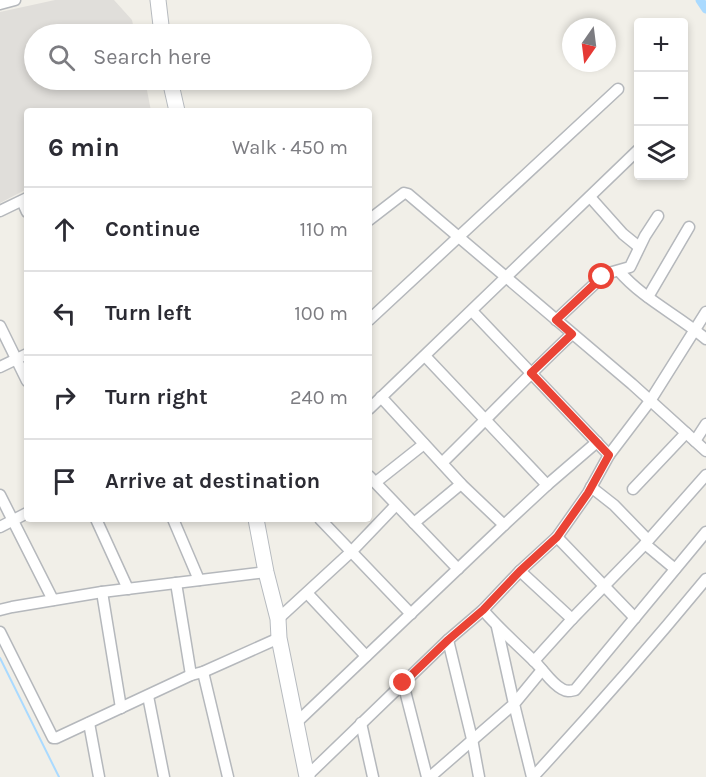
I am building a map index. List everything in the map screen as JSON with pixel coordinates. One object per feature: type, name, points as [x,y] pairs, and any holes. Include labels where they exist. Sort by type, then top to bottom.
[{"type":"main road","points":[[158,0],[161,24]]},
{"type":"main road","points":[[172,90],[176,108]]},
{"type":"main road","points":[[257,522],[278,619],[279,638],[306,777]]},
{"type":"street","points":[[372,317],[618,89]]},
{"type":"street","points":[[372,406],[634,155]]},
{"type":"street","points":[[372,218],[405,193],[410,196],[632,384],[706,451]]},
{"type":"street","points":[[591,197],[623,234],[639,247]]},
{"type":"street","points":[[0,211],[24,199]]},
{"type":"street","points":[[556,320],[602,277],[630,267],[658,216]]},
{"type":"street","points":[[648,297],[689,226]]},
{"type":"street","points":[[619,271],[648,297],[706,339]]},
{"type":"street","points":[[472,311],[609,455]]},
{"type":"street","points":[[306,777],[557,537],[588,493],[609,455],[650,401],[706,312]]},
{"type":"street","points":[[0,326],[24,375]]},
{"type":"street","points":[[442,463],[572,334]]},
{"type":"street","points":[[0,368],[24,355]]},
{"type":"street","points":[[425,356],[547,485]]},
{"type":"street","points":[[381,397],[461,484],[504,525]]},
{"type":"street","points":[[633,489],[706,424]]},
{"type":"street","points":[[296,723],[504,525],[597,442]]},
{"type":"street","points":[[424,444],[373,479],[458,569]]},
{"type":"street","points":[[534,661],[647,542],[706,475]]},
{"type":"street","points":[[414,523],[461,484]]},
{"type":"street","points":[[591,487],[614,505],[675,569]]},
{"type":"street","points":[[0,495],[53,600]]},
{"type":"street","points":[[278,619],[352,551],[396,505]]},
{"type":"street","points":[[0,527],[24,515]]},
{"type":"street","points":[[97,522],[128,589]]},
{"type":"street","points":[[174,522],[199,580]]},
{"type":"street","points":[[323,522],[411,614]]},
{"type":"street","points":[[483,610],[497,627],[562,689],[570,692],[575,690],[706,532]]},
{"type":"street","points":[[557,537],[635,618]]},
{"type":"street","points":[[520,571],[572,619]]},
{"type":"street","points":[[0,610],[102,592],[266,572]]},
{"type":"street","points":[[532,777],[656,639],[706,579]]},
{"type":"street","points":[[176,583],[191,675]]},
{"type":"street","points":[[102,592],[121,708]]},
{"type":"street","points":[[308,593],[366,656]]},
{"type":"street","points":[[497,627],[532,777]]},
{"type":"street","points":[[0,632],[51,737],[56,738],[191,675],[203,672],[279,638]]},
{"type":"street","points":[[448,640],[479,777]]},
{"type":"street","points":[[403,683],[428,777],[514,704],[542,670]]},
{"type":"street","points":[[203,672],[228,777]]},
{"type":"street","points":[[148,696],[164,777]]},
{"type":"street","points":[[89,723],[99,777]]},
{"type":"street","points":[[361,723],[373,777]]},
{"type":"shaded area","points":[[55,0],[114,0],[133,24],[24,24],[24,90],[147,90],[150,108],[24,108],[24,191],[0,203],[0,12]]},
{"type":"waterway","points":[[700,0],[706,9]]},
{"type":"waterway","points":[[0,658],[59,777]]},
{"type":"route","points":[[403,683],[483,610],[539,552],[557,537],[588,493],[609,455],[531,373],[572,334],[556,320],[602,277]]}]
